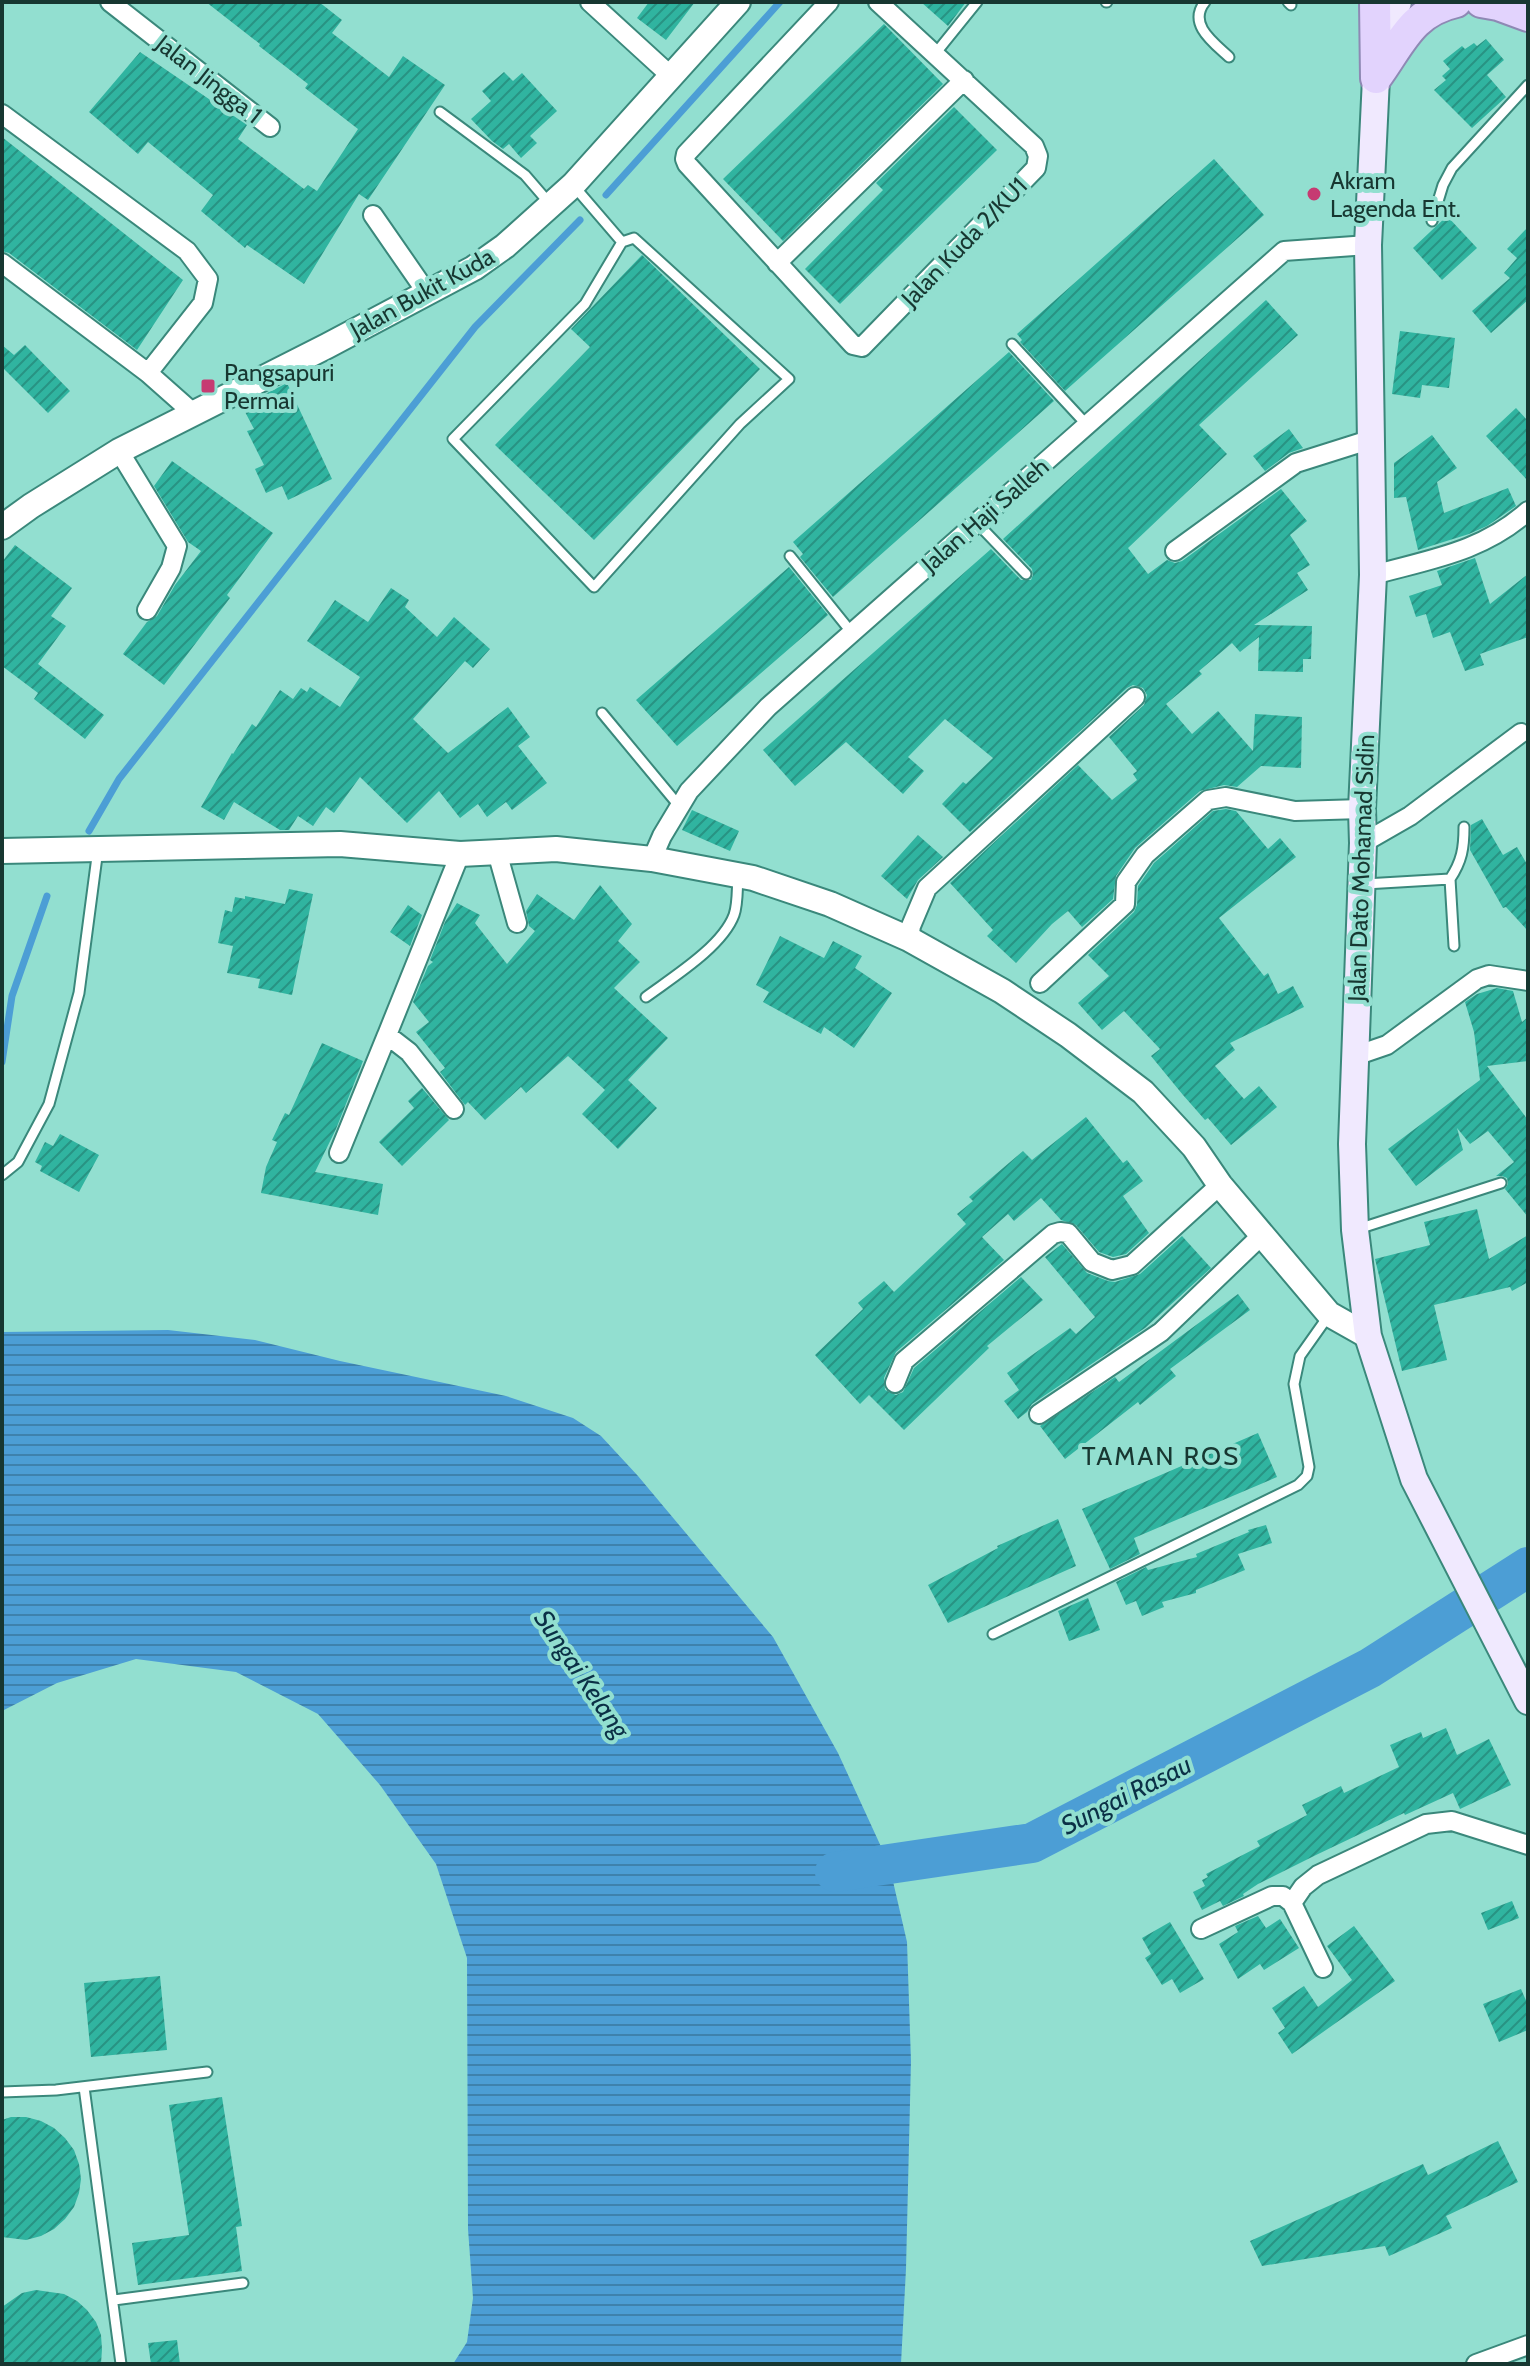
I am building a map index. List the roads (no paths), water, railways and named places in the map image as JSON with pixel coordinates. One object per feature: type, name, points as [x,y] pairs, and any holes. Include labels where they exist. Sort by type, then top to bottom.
[{"type":"main road","points":[[1375,2],[1376,78]]},
{"type":"main road","name":"Jalan Dato Mohamad Sidin","points":[[1398,2],[1376,78],[1368,245],[1373,575],[1352,1144],[1355,1230],[1368,1336],[1414,1479],[1528,1701]]},
{"type":"main road","points":[[1376,78],[1418,20],[1429,10],[1456,2]]},
{"type":"main road","points":[[1481,2],[1528,16]]},
{"type":"street","name":"Jalan Jingga 1","points":[[110,2],[270,127]]},
{"type":"street","points":[[590,2],[672,77]]},
{"type":"street","name":"Jalan Bukit Kuda","points":[[2,527],[119,451],[427,293],[474,268],[505,246],[573,185],[738,2]]},
{"type":"street","points":[[829,2],[686,154],[685,159],[777,263],[964,80]]},
{"type":"street","name":"Jalan Kuda 2/KU1","points":[[777,263],[853,345],[862,347],[1036,168],[1038,156],[1034,146],[878,2]]},
{"type":"street","points":[[2,114],[187,251],[208,279],[203,303],[148,373]]},
{"type":"street","points":[[373,215],[427,293]]},
{"type":"street","name":"Jalan Haji Salleh","points":[[652,859],[689,791],[768,707],[1284,251],[1368,245]]},
{"type":"street","points":[[2,263],[148,373],[192,412]]},
{"type":"street","points":[[1175,551],[1296,463],[1372,439]]},
{"type":"street","points":[[119,451],[177,546],[171,568],[147,610]]},
{"type":"street","points":[[1373,575],[1480,544],[1512,525],[1528,511]]},
{"type":"street","points":[[909,939],[911,926],[927,888],[1135,697]]},
{"type":"street","points":[[1363,843],[1410,816],[1521,733]]},
{"type":"street","points":[[1040,983],[1125,904],[1126,882],[1145,855],[1208,800],[1226,797],[1295,811],[1362,809]]},
{"type":"street","points":[[2,851],[340,844],[460,854],[556,849],[652,859],[753,878],[830,904],[909,939],[1002,991],[1068,1035],[1143,1092],[1194,1147],[1220,1185],[1329,1314],[1368,1336]]},
{"type":"street","points":[[497,852],[517,923]]},
{"type":"street","points":[[339,1153],[460,854]]},
{"type":"street","points":[[1355,1056],[1387,1045],[1477,979],[1489,975],[1528,981]]},
{"type":"street","points":[[387,1035],[409,1052],[454,1109]]},
{"type":"street","points":[[895,1383],[904,1361],[1053,1234],[1068,1233],[1092,1262],[1112,1270],[1132,1265],[1220,1185]]},
{"type":"street","points":[[1039,1414],[1161,1332],[1263,1234]]},
{"type":"street","points":[[1292,1903],[1303,1887],[1318,1875],[1426,1824],[1452,1821],[1528,1845]]},
{"type":"street","points":[[1201,1929],[1272,1896],[1283,1896],[1292,1903],[1323,1968]]},
{"type":"street","points":[[1476,2364],[1528,2345]]},
{"type":"lane","points":[[935,54],[977,2]]},
{"type":"lane","points":[[1205,2],[1198,17],[1205,35],[1229,57]]},
{"type":"lane","points":[[1432,221],[1443,185],[1452,168],[1528,85]]},
{"type":"lane","points":[[440,112],[525,175],[550,205]]},
{"type":"lane","points":[[573,185],[622,242]]},
{"type":"lane","points":[[634,238],[789,379],[740,424],[594,587],[453,439],[585,304],[622,242],[634,238]]},
{"type":"lane","points":[[1012,344],[1087,425]]},
{"type":"lane","points":[[976,522],[1026,574]]},
{"type":"lane","points":[[790,556],[852,633]]},
{"type":"lane","points":[[602,713],[680,807]]},
{"type":"lane","points":[[1454,946],[1450,879],[1464,849],[1464,827]]},
{"type":"lane","points":[[2,1175],[18,1162],[49,1104],[79,993],[98,849]]},
{"type":"lane","points":[[646,997],[697,960],[719,938],[734,914],[738,875]]},
{"type":"lane","points":[[1361,884],[1450,879]]},
{"type":"lane","points":[[1355,1230],[1501,1183]]},
{"type":"lane","points":[[993,1634],[1298,1485],[1307,1476],[1309,1467],[1294,1384],[1300,1356],[1329,1314]]},
{"type":"lane","points":[[2,2092],[84,2087],[207,2072]]},
{"type":"lane","points":[[84,2087],[121,2364]]},
{"type":"lane","points":[[114,2300],[243,2283]]},
{"type":"water","name":"Sungai Kelang","points":[[168,1330],[255,1340],[506,1396],[573,1418],[601,1436],[638,1476],[773,1637],[838,1753],[889,1864],[907,1942],[911,2061],[901,2364],[453,2364],[467,2342],[473,2298],[468,2229],[467,1958],[436,1864],[380,1785],[318,1714],[236,1672],[136,1659],[57,1683],[2,1711],[2,1332]]},
{"type":"waterway","points":[[606,195],[780,2]]},
{"type":"waterway","points":[[89,831],[119,779],[475,327],[580,220]]},
{"type":"waterway","points":[[2,1062],[12,996],[47,896]]},
{"type":"waterway","name":"Sungai Rasau","points":[[835,1872],[1032,1843],[1370,1668],[1528,1567]]},
{"type":"place","name":"Akram Lagenda Ent.","points":[[1314,194]]},
{"type":"place","name":"Pangsapuri Permai","points":[[208,386]]},
{"type":"district","name":"TAMAN ROS","points":[[1161,1456]]}]
